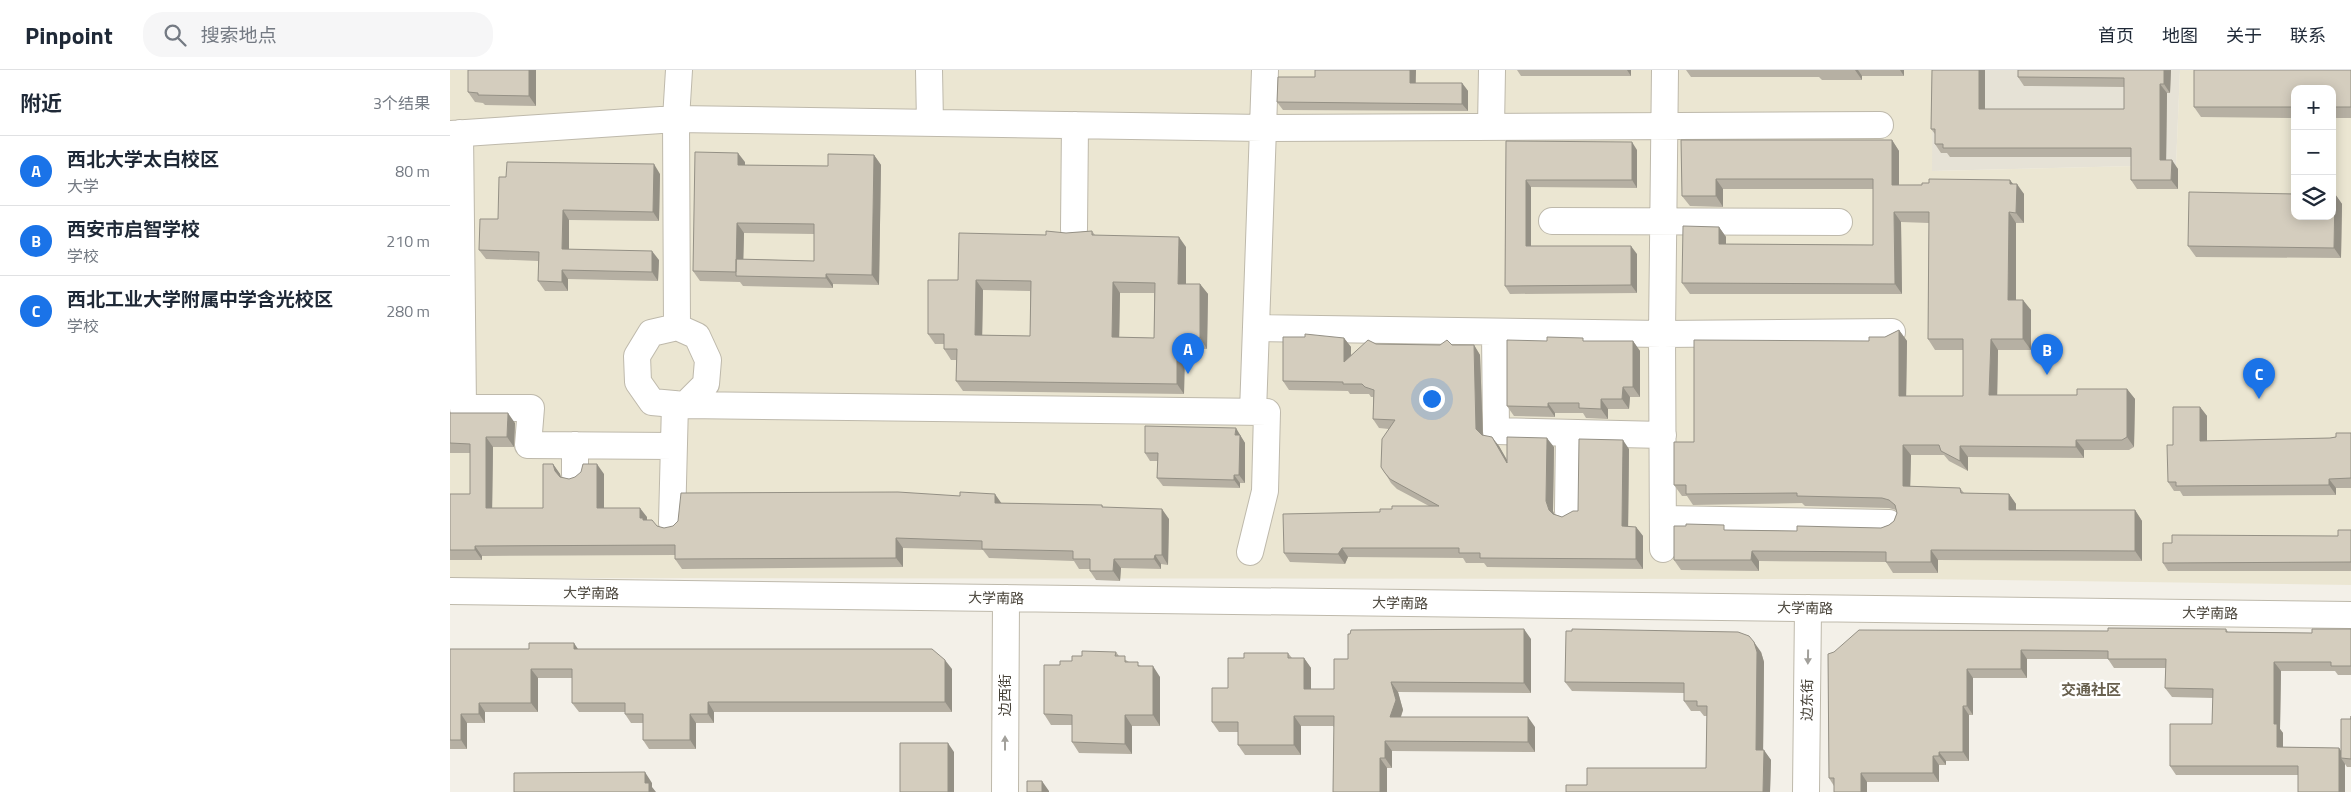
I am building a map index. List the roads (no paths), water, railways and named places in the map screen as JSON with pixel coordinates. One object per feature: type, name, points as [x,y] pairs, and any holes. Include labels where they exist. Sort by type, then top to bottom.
[{"type":"street","points":[[676,327],[676,119],[679,70]]},
{"type":"street","points":[[929,70],[930,123]]},
{"type":"street","points":[[1254,412],[1264,70]]},
{"type":"street","points":[[1492,70],[1492,127]]},
{"type":"street","points":[[1664,549],[1662,334],[1665,70]]},
{"type":"street","points":[[674,446],[528,445],[531,408],[463,408],[455,133],[676,119],[1263,128],[1880,125]]},
{"type":"street","points":[[1074,229],[1075,125]]},
{"type":"street","points":[[1552,221],[1839,222]]},
{"type":"street","points":[[672,523],[674,446],[680,404],[706,384],[708,360],[697,336],[676,327],[651,333],[637,356],[638,382],[652,402],[680,404],[1267,412],[1265,491],[1250,552]]},
{"type":"street","points":[[1256,328],[1662,334],[1892,332]]},
{"type":"street","points":[[1495,332],[1496,431],[1663,435]]},
{"type":"street","points":[[1568,511],[1569,433]]},
{"type":"street","points":[[574,445],[575,474]]},
{"type":"street","points":[[1664,519],[1889,523]]},
{"type":"street","name":"大学南路","points":[[450,591],[2351,615]]},
{"type":"street","name":"边西街","points":[[1005,792],[1006,598]]},
{"type":"street","name":"边东街","points":[[1806,792],[1808,608]]},
{"type":"place","name":"西北大学太白校区","points":[[1188,374]]},
{"type":"place","name":"西安市启智学校","points":[[2047,375]]},
{"type":"place","name":"西北工业大学附属中学含光校区","points":[[2259,399]]},
{"type":"district","name":"交通社区","points":[[2091,690]]}]
